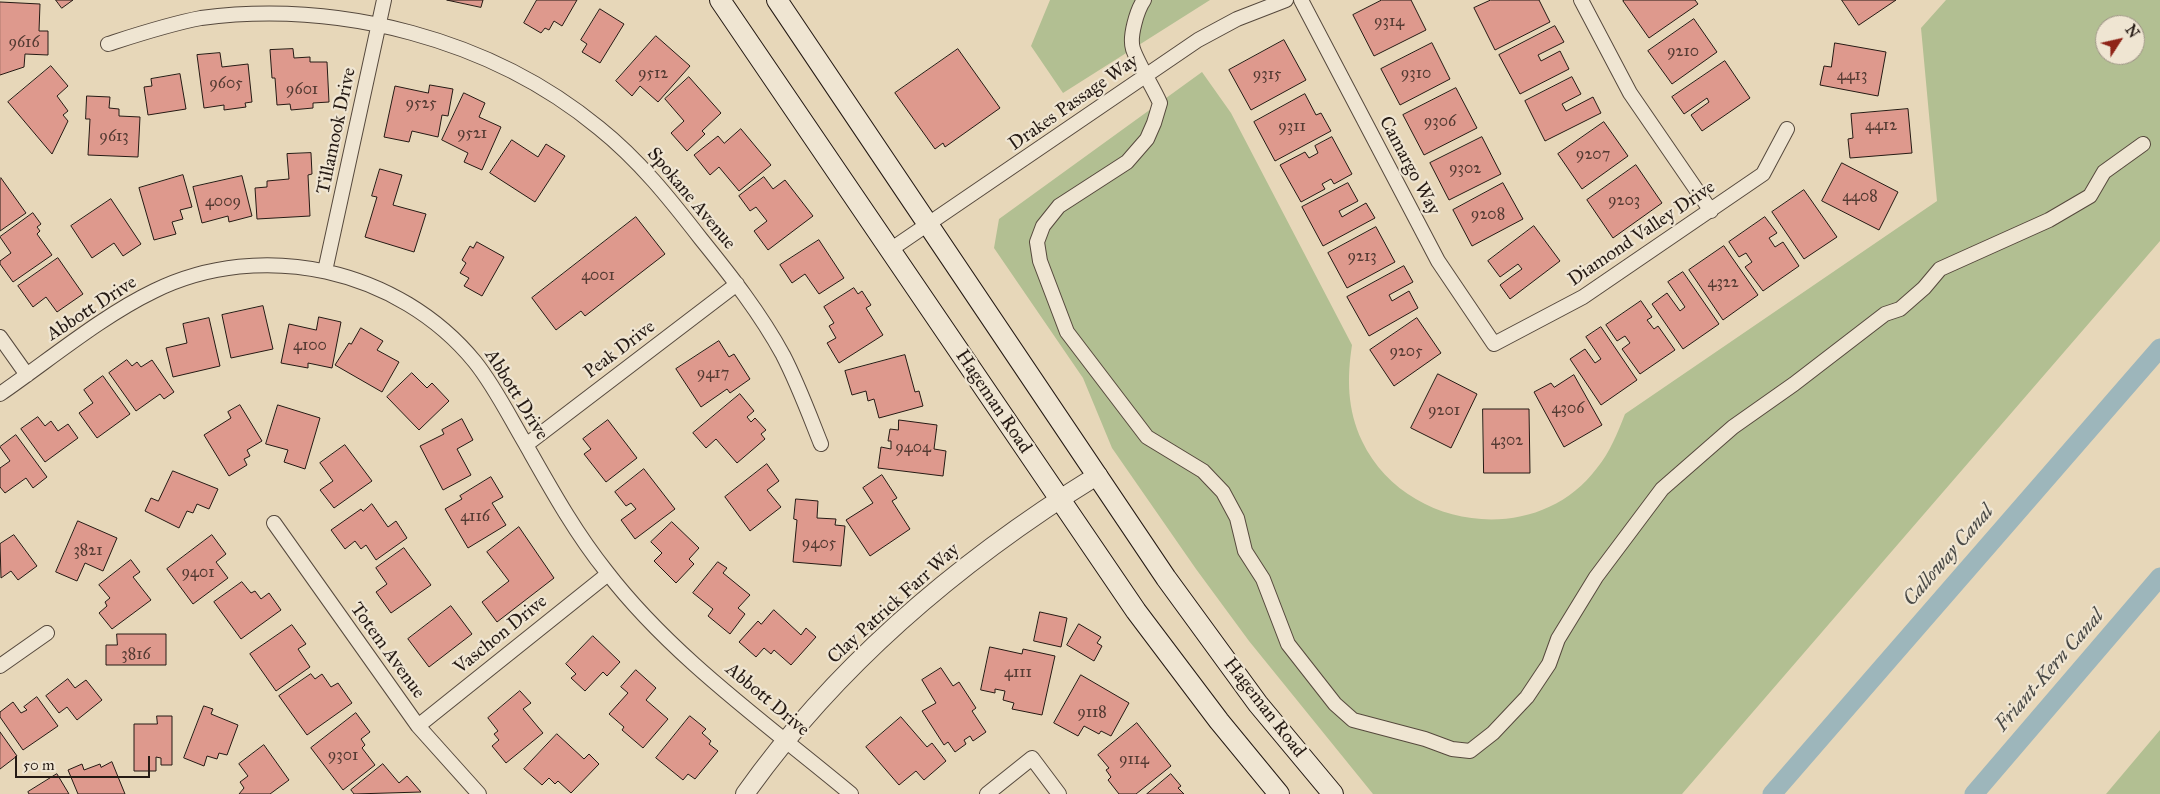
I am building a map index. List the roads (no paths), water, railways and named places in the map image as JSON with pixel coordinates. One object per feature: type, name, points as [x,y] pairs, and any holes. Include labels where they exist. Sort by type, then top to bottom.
[{"type":"main road","name":"Hageman Road","points":[[720,0],[1136,611],[1219,721],[1279,794]]},
{"type":"main road","name":"Hageman Road","points":[[777,0],[1166,578],[1258,704],[1332,794]]},
{"type":"street","name":"Tillamook Drive","points":[[325,271],[384,0]]},
{"type":"street","points":[[1144,0],[1134,22],[1132,48],[1160,102],[1154,124],[1147,139],[1127,162],[1059,206],[1043,226],[1038,242],[1040,262],[1067,332],[1086,360],[1110,386],[1148,437],[1203,471],[1223,492],[1237,518],[1245,551],[1263,579],[1288,644],[1335,704],[1353,720],[1425,739],[1452,749],[1470,751],[1493,733],[1527,698],[1549,664],[1558,638],[1596,577],[1662,489],[1733,427],[1794,384],[1885,314],[1900,309],[1924,288],[1940,269],[2049,220],[2090,196],[2104,172],[2143,144]]},
{"type":"street","name":"Drakes Passage Way","points":[[890,250],[930,225],[1198,40],[1237,19],[1286,0]]},
{"type":"street","name":"Camargo Way","points":[[1301,0],[1438,261],[1494,344]]},
{"type":"street","points":[[1581,0],[1630,93],[1711,211]]},
{"type":"street","name":"Spokane Avenue","points":[[108,44],[154,29],[202,18],[250,12],[291,11],[330,14],[380,22],[432,36],[491,60],[555,95],[599,127],[633,158],[664,191],[737,284],[782,355],[803,397],[821,444]]},
{"type":"street","name":"Diamond Valley Drive","points":[[1494,344],[1583,297],[1763,174],[1787,129]]},
{"type":"street","name":"Abbott Drive","points":[[0,394],[126,306],[155,290],[185,278],[249,265],[286,265],[325,271],[361,281],[391,294],[419,311],[448,334],[474,361],[493,387],[560,507],[608,574],[647,619],[689,660],[850,794]]},
{"type":"street","name":"Peak Drive","points":[[526,446],[737,284]]},
{"type":"street","points":[[0,338],[27,375]]},
{"type":"street","name":"Clay Patrick Farr Way","points":[[745,794],[786,740],[868,652],[924,599],[971,561],[1098,475]]},
{"type":"street","name":"Totem Avenue","points":[[274,523],[418,726],[479,794]]},
{"type":"street","name":"Vaschon Drive","points":[[418,726],[608,574]]},
{"type":"street","points":[[0,666],[47,633]]},
{"type":"street","points":[[988,794],[1032,758],[1059,794]]},
{"type":"waterway","name":"Calloway Canal","points":[[1772,794],[2160,348]]},
{"type":"waterway","name":"Friant-Kern Canal","points":[[1974,794],[2160,577]]}]
